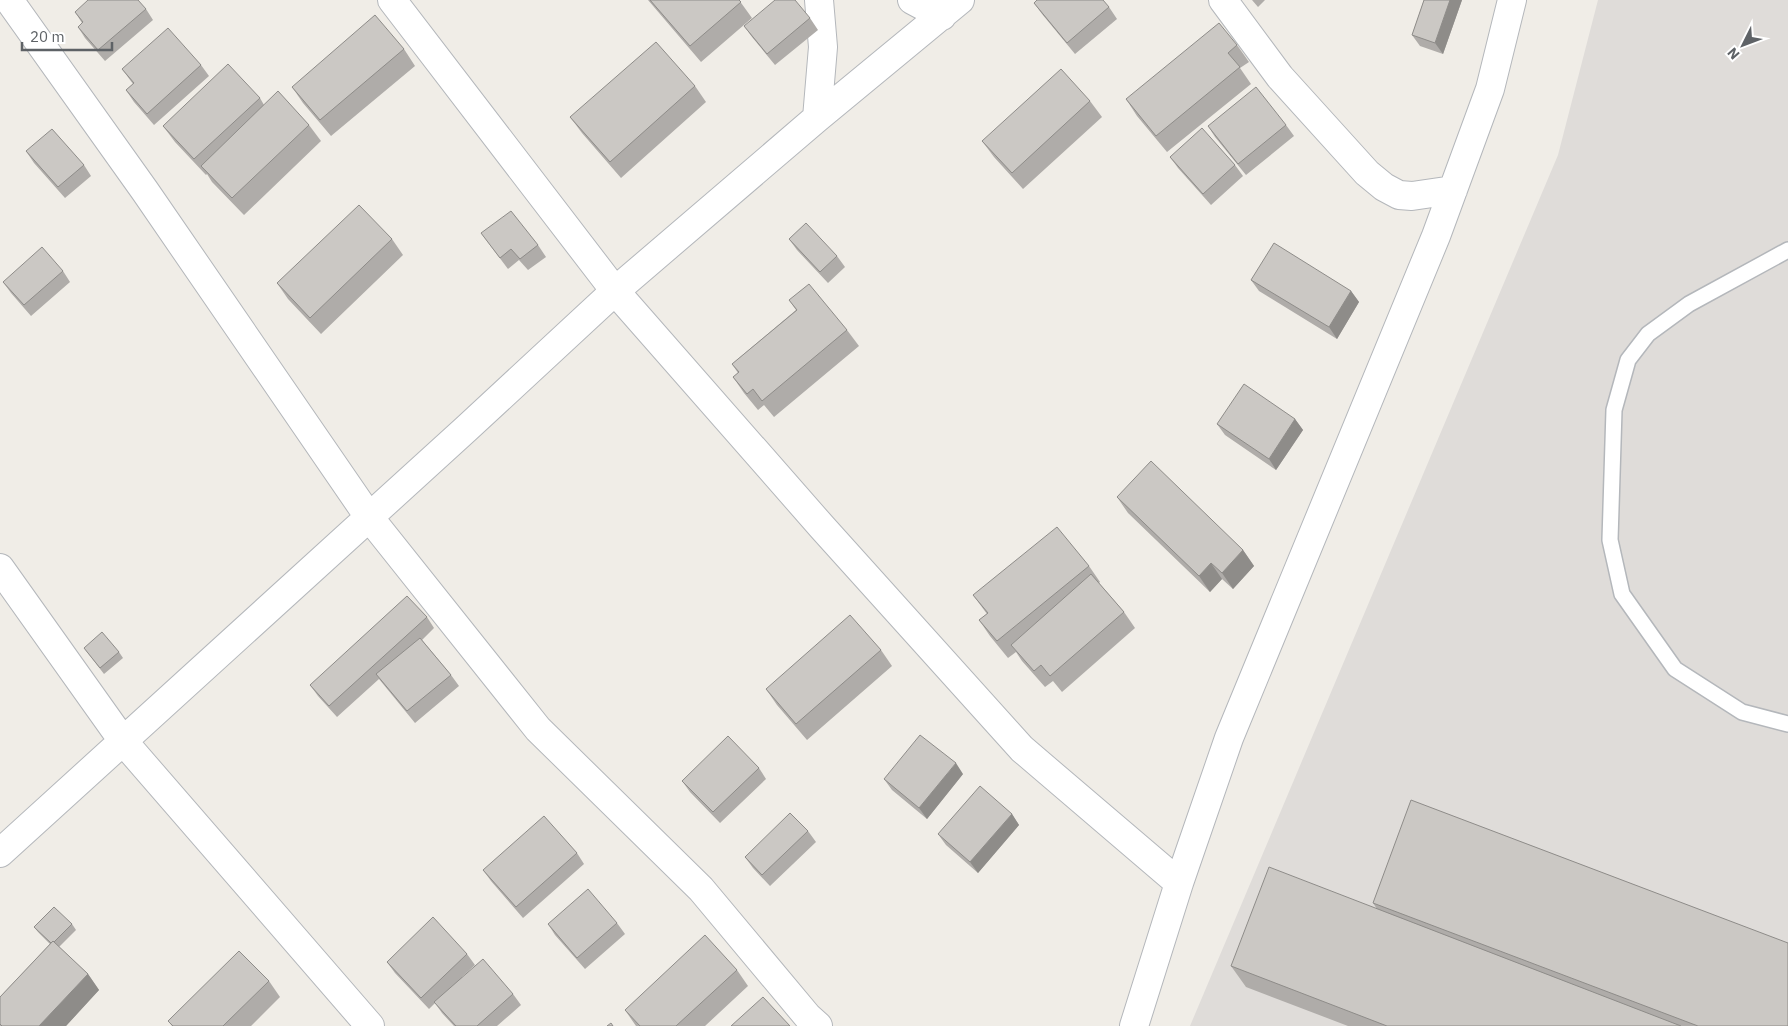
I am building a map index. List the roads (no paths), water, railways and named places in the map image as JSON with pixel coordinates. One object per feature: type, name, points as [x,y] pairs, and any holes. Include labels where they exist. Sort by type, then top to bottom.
[{"type":"street","points":[[8,0],[144,191],[369,517],[538,729],[701,889],[808,1017],[818,1026]]},
{"type":"street","points":[[392,0],[615,291],[822,527],[1022,749],[1179,883]]},
{"type":"street","points":[[817,118],[823,47],[819,0]]},
{"type":"street","points":[[912,0],[951,8]]},
{"type":"street","points":[[1223,0],[1280,77],[1367,173],[1384,187],[1399,195],[1412,196],[1453,190]]},
{"type":"street","points":[[1134,1026],[1179,883],[1229,738],[1432,245],[1490,89],[1512,0]]},
{"type":"street","points":[[0,853],[615,291],[817,118],[951,8]]},
{"type":"street","points":[[0,568],[123,741],[370,1026]]},
{"type":"lane","points":[[1788,250],[1689,304],[1648,334],[1628,360],[1614,410],[1610,540],[1622,594],[1675,669],[1742,712],[1788,724]]}]
